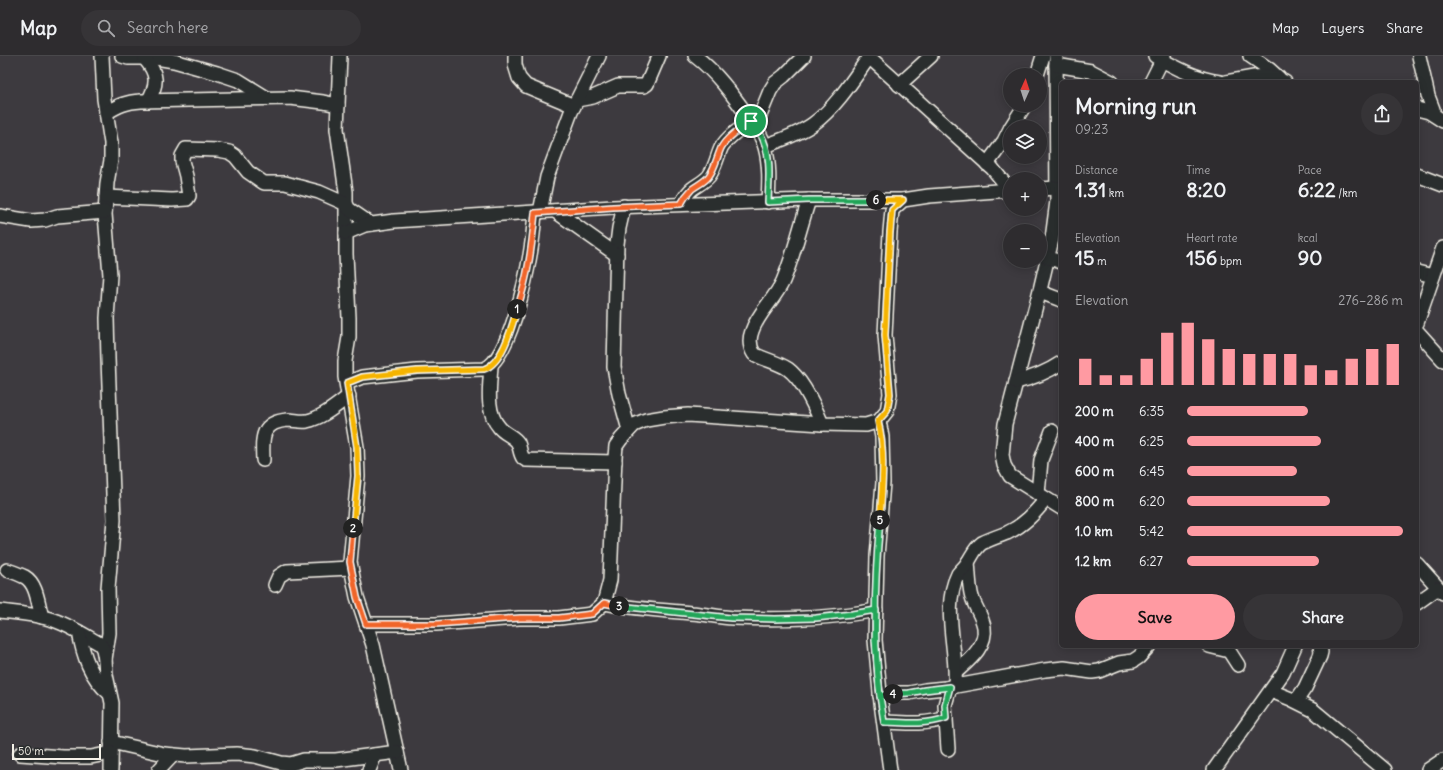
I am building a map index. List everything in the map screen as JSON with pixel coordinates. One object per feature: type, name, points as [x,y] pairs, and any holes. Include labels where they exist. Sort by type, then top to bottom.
[{"type":"street","points":[[102,56],[104,99],[111,143],[111,160],[106,182],[105,212],[110,275],[107,318],[114,520],[108,588],[109,633],[105,659],[106,675],[112,703],[111,770]]},
{"type":"street","points":[[122,56],[128,58],[156,58],[174,61],[217,72],[238,80],[267,98]]},
{"type":"street","points":[[340,56],[337,129],[346,192],[349,318],[349,337],[345,361],[357,447],[358,476],[350,562],[357,597],[373,645],[401,770]]},
{"type":"street","points":[[515,56],[515,65],[519,78],[526,86],[576,103],[618,86],[644,86],[658,56]]},
{"type":"street","points":[[263,460],[262,441],[264,431],[270,425],[288,420],[307,421],[322,415],[362,377],[417,371],[484,369],[491,366],[495,362],[509,336],[525,282],[537,212],[547,177],[576,103],[599,56]]},
{"type":"street","points":[[695,56],[710,68],[731,92],[760,134],[769,161],[768,202]]},
{"type":"street","points":[[681,204],[692,189],[706,180],[710,175],[717,162],[721,148],[727,140],[752,123],[761,113],[775,83],[804,56]]},
{"type":"street","points":[[765,146],[784,139],[813,124],[827,111],[869,56],[987,164],[1003,182]]},
{"type":"street","points":[[899,85],[931,56]]},
{"type":"street","points":[[1039,68],[1043,56]]},
{"type":"street","points":[[1250,56],[1282,80]]},
{"type":"street","points":[[1419,56],[1428,96],[1429,109],[1443,120]]},
{"type":"street","points":[[1152,80],[1161,57],[1185,72],[1208,80]]},
{"type":"street","points":[[145,59],[152,68],[156,77],[155,86],[148,101]]},
{"type":"street","points":[[1059,261],[1047,257],[1058,212],[1059,174],[1056,60],[1096,78]]},
{"type":"street","points":[[1237,80],[1269,76],[1280,80]]},
{"type":"street","points":[[106,113],[127,102],[148,101],[290,98],[338,105]]},
{"type":"street","points":[[987,164],[1003,142]]},
{"type":"street","points":[[106,197],[172,200],[187,199],[189,196],[189,188],[182,161],[182,156],[186,149],[195,148],[218,150],[229,152],[235,156],[248,172],[264,183],[285,183],[319,192],[346,204],[349,209],[371,224]]},
{"type":"street","points":[[1047,183],[1059,174]]},
{"type":"street","points":[[1419,176],[1443,185]]},
{"type":"street","points":[[346,233],[365,225],[394,221],[624,206],[809,200],[903,200],[929,196],[1003,191]]},
{"type":"street","points":[[809,200],[792,258],[782,283],[753,329],[750,343],[754,354],[787,369],[795,376],[815,407],[822,424]]},
{"type":"street","points":[[366,624],[436,624],[520,618],[559,618],[592,614],[604,603],[610,580],[616,446],[634,425],[646,420],[688,415],[822,424],[866,425],[878,421],[887,411],[890,394],[885,335],[892,210],[903,200]]},
{"type":"street","points":[[624,206],[618,228],[614,367],[619,394],[629,430]]},
{"type":"street","points":[[555,211],[617,255]]},
{"type":"street","points":[[0,216],[31,221],[45,220],[57,216],[105,212]]},
{"type":"street","points":[[1419,317],[1443,248]]},
{"type":"street","points":[[1045,268],[1040,292],[1005,424],[1002,456],[1004,465],[1010,476],[1059,507]]},
{"type":"street","points":[[1419,272],[1433,276]]},
{"type":"street","points":[[1040,292],[1059,299]]},
{"type":"street","points":[[1419,333],[1443,360]]},
{"type":"street","points":[[1016,382],[1032,379],[1059,364]]},
{"type":"street","points":[[491,366],[490,398],[491,407],[496,422],[499,428],[515,439],[523,458],[526,460],[615,462]]},
{"type":"street","points":[[878,421],[882,437],[883,483],[877,556],[875,640],[880,696],[890,770]]},
{"type":"street","points":[[948,749],[945,705],[956,672],[951,602],[954,585],[959,573],[968,562],[976,548],[982,543],[1021,525],[1033,515],[1042,496],[1041,460],[1052,431]]},
{"type":"street","points":[[956,672],[969,662],[977,652],[983,639],[984,628],[971,593],[968,562]]},
{"type":"street","points":[[1419,566],[1440,590],[1419,601]]},
{"type":"street","points":[[275,585],[279,576],[287,571],[297,569],[351,568]]},
{"type":"street","points":[[7,570],[26,577],[35,591],[42,617]]},
{"type":"street","points":[[604,603],[628,608],[731,618],[775,619],[824,617],[876,610]]},
{"type":"street","points":[[0,611],[50,619],[79,632],[100,644],[105,659]]},
{"type":"street","points":[[79,632],[82,648],[89,668],[102,687],[110,692]]},
{"type":"street","points":[[880,696],[909,693],[1045,670],[1064,668],[1092,672],[1099,671],[1119,663],[1133,661],[1147,648]]},
{"type":"street","points":[[1217,648],[1229,651],[1238,665]]},
{"type":"street","points":[[1214,770],[1283,673],[1294,648]]},
{"type":"street","points":[[1296,701],[1305,688],[1320,656],[1322,648]]},
{"type":"street","points":[[1271,691],[1296,701],[1312,710],[1385,770]]},
{"type":"street","points":[[884,722],[935,722],[946,718]]},
{"type":"street","points":[[20,754],[91,757],[111,747],[173,755],[249,755],[291,764],[304,760],[336,760],[397,752]]},
{"type":"street","points":[[159,770],[173,755]]},
{"type":"street","points":[[370,770],[375,755]]},
{"type":"street","points":[[1428,770],[1443,760]]},
{"type":"route","points":[[751,121],[727,140],[721,148],[715,167],[710,175],[706,180],[692,189],[681,204],[535,213],[531,249],[525,282],[518,306],[509,336],[495,362],[489,367],[484,369],[417,371],[362,377],[347,383],[357,447],[358,476],[350,562],[357,597],[366,624],[436,624],[520,618],[559,618],[592,614],[604,603],[628,608],[709,614],[731,618],[816,618],[876,610],[875,640],[880,696],[900,693],[909,693],[950,687],[945,705],[946,718],[935,722],[884,722],[881,703],[875,640],[876,610],[877,556],[883,483],[882,437],[878,421],[887,411],[890,394],[885,335],[890,232],[892,210],[903,200],[809,200],[768,202],[769,161],[760,134],[751,121]]}]
